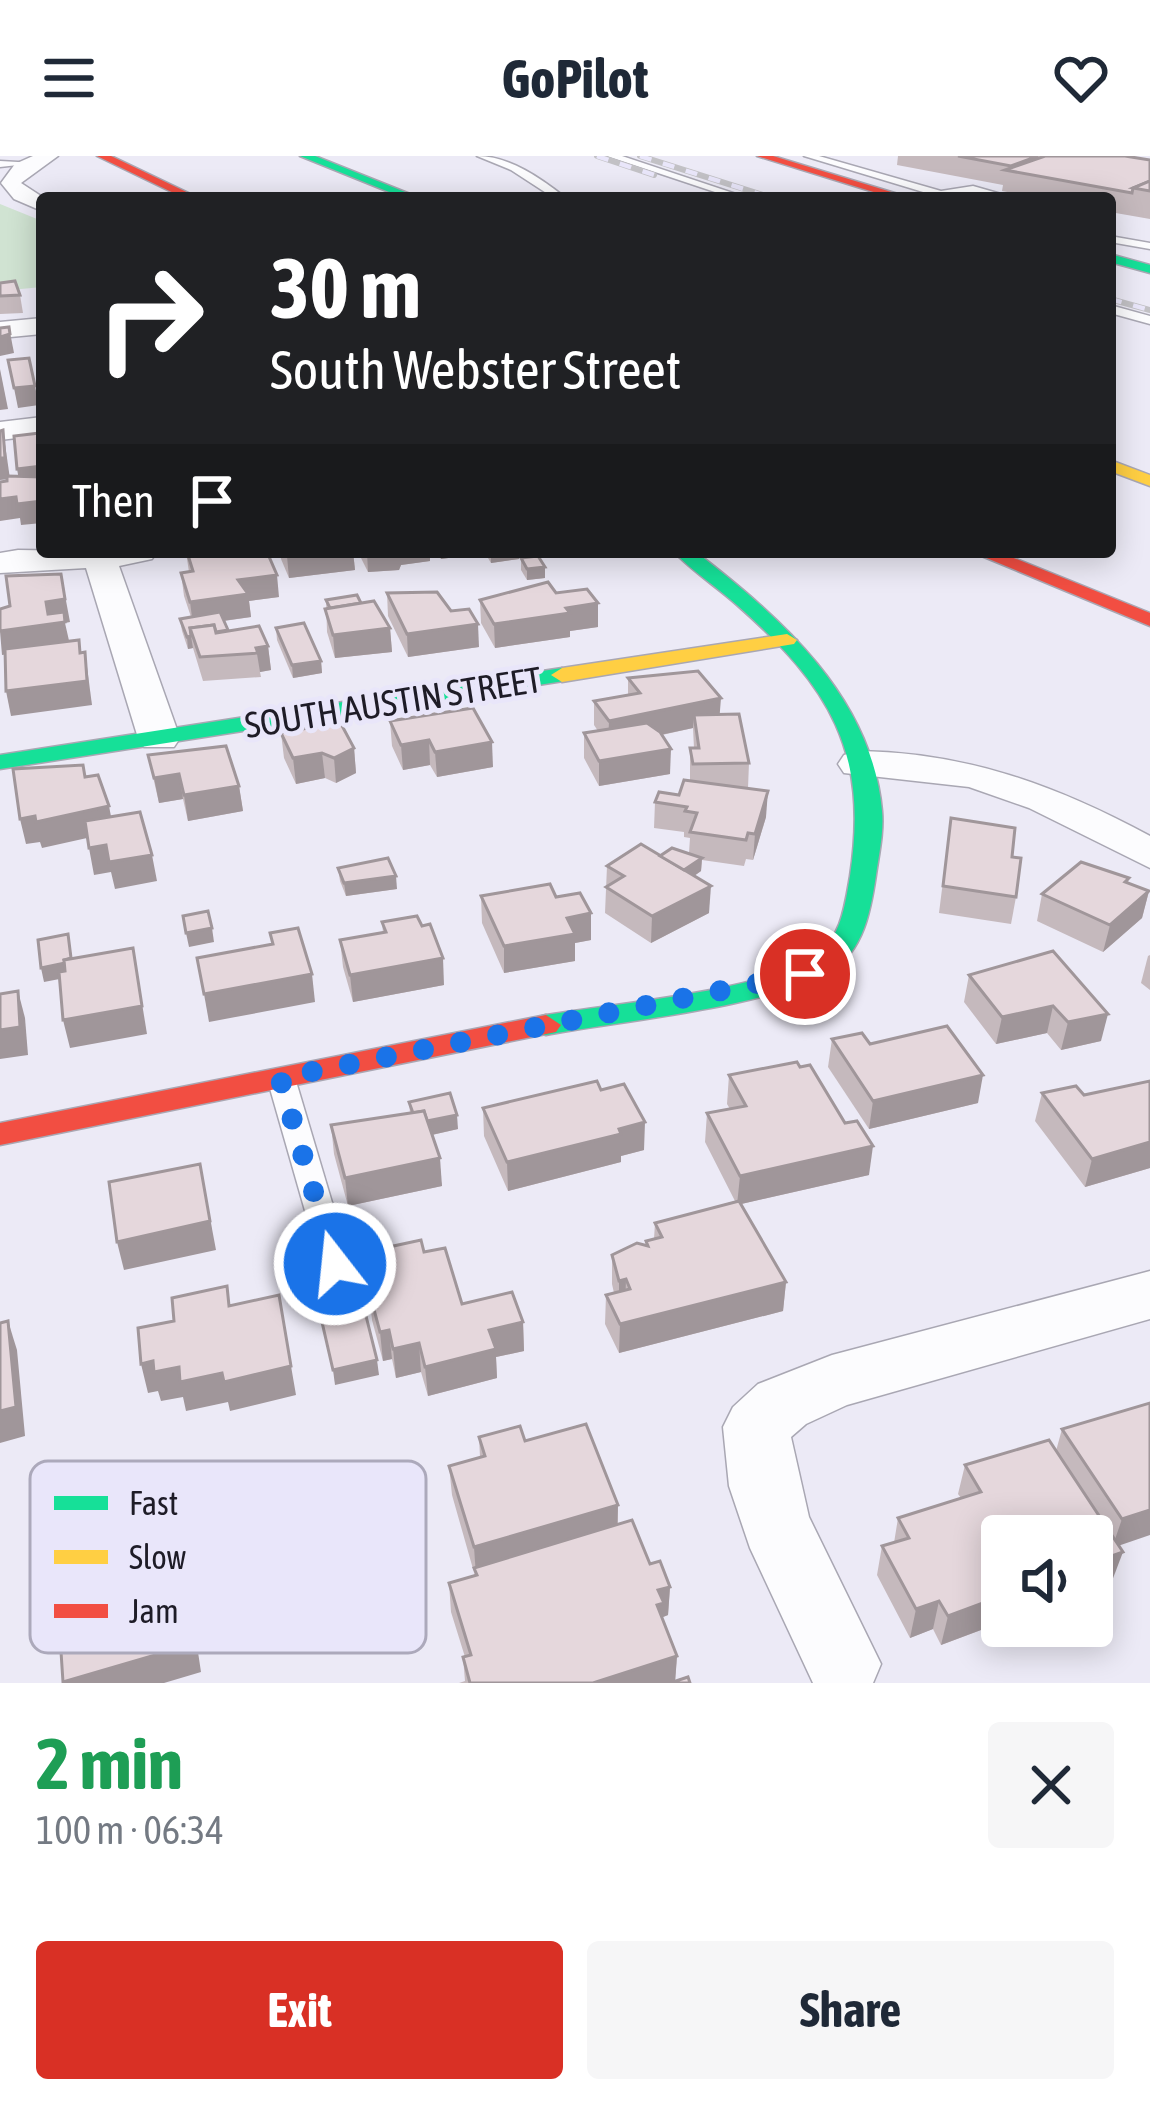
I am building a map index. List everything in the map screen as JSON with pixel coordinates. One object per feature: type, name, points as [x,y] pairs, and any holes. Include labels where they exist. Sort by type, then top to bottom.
[{"type":"main road","points":[[305,156],[398,192]]},
{"type":"main road","points":[[762,156],[885,192]]},
{"type":"main road","points":[[106,158],[181,192]]},
{"type":"main road","points":[[1116,260],[1150,269]]},
{"type":"main road","points":[[1116,467],[1150,481]]},
{"type":"main road","points":[[0,1134],[805,974],[830,963],[859,912],[870,804],[859,764],[822,684],[787,640],[740,593],[691,558]]},
{"type":"main road","points":[[997,558],[1150,620]]},
{"type":"main road","name":"SOUTH AUSTIN STREET","points":[[0,762],[787,640]]},
{"type":"street","points":[[36,201],[11,183],[40,159]]},
{"type":"street","points":[[0,330],[36,327]]},
{"type":"street","points":[[0,430],[36,427]]},
{"type":"street","points":[[0,563],[43,558]]},
{"type":"street","points":[[62,558],[101,562],[117,558]]},
{"type":"street","points":[[101,562],[158,738]]},
{"type":"street","points":[[859,764],[911,763],[995,777],[1150,854]]},
{"type":"street","points":[[843,1664],[764,1493],[754,1458],[757,1427],[782,1404],[832,1382],[1150,1295]]},
{"type":"lane","points":[[482,156],[514,168],[552,192]]},
{"type":"lane","points":[[612,156],[723,192]]},
{"type":"lane","points":[[809,156],[934,192]]},
{"type":"lane","points":[[0,164],[40,159]]},
{"type":"lane","points":[[850,168],[866,163]]},
{"type":"lane","points":[[954,192],[985,192]]},
{"type":"lane","points":[[1116,239],[1150,246]]},
{"type":"lane","points":[[1116,311],[1150,320]]},
{"type":"lane","points":[[280,1078],[335,1264]]},
{"type":"green space","points":[[0,204],[36,219],[36,288],[0,291]]},
{"type":"building","points":[[958,156],[1038,156],[1011,166]]},
{"type":"building","points":[[1045,156],[1150,160],[1150,181],[1133,188],[1132,193],[1005,170]]},
{"type":"building","points":[[15,281],[20,295],[0,296],[0,283]]},
{"type":"building","points":[[29,358],[35,386],[14,388],[8,360]]},
{"type":"building","points":[[0,431],[5,458],[0,458]]},
{"type":"building","points":[[36,433],[36,467],[17,469],[14,436]]},
{"type":"building","points":[[7,476],[36,477],[36,502],[17,504],[16,497],[0,499],[0,482],[7,481]]},
{"type":"building","points":[[189,558],[270,558],[277,575],[238,580],[248,594],[190,602],[181,573],[193,571]]},
{"type":"building","points":[[521,558],[539,558],[545,567],[527,569]]},
{"type":"building","points":[[61,574],[65,599],[46,602],[48,614],[64,612],[65,622],[0,631],[0,609],[10,606],[6,576]]},
{"type":"building","points":[[548,582],[556,593],[587,589],[598,603],[566,608],[570,613],[494,624],[480,600]]},
{"type":"building","points":[[437,592],[451,611],[469,609],[478,624],[407,634],[387,593]]},
{"type":"building","points":[[357,595],[361,603],[330,608],[326,600]]},
{"type":"building","points":[[374,601],[390,628],[333,635],[325,609]]},
{"type":"building","points":[[220,612],[228,630],[216,632],[214,625],[190,628],[187,637],[180,619]]},
{"type":"building","points":[[304,623],[321,661],[292,665],[276,628]]},
{"type":"building","points":[[214,625],[216,633],[259,626],[268,646],[256,648],[258,653],[200,657],[190,628]]},
{"type":"building","points":[[79,640],[87,681],[6,691],[5,649]]},
{"type":"building","points":[[698,671],[721,698],[609,721],[594,701],[640,693],[628,678]]},
{"type":"building","points":[[473,708],[492,742],[435,752],[429,740],[401,745],[390,721]]},
{"type":"building","points":[[739,714],[749,763],[693,764],[690,748],[699,748],[694,715]]},
{"type":"building","points":[[340,722],[354,748],[334,758],[322,753],[293,758],[281,733]]},
{"type":"building","points":[[647,723],[671,749],[599,761],[584,733]]},
{"type":"building","points":[[226,746],[239,786],[184,795],[179,774],[154,778],[148,755]]},
{"type":"building","points":[[83,765],[85,777],[98,775],[109,806],[36,822],[35,816],[20,819],[13,769]]},
{"type":"building","points":[[684,780],[768,791],[755,834],[748,833],[746,840],[690,832],[697,813],[655,802],[659,792],[679,795]]},
{"type":"building","points":[[140,812],[152,855],[109,862],[106,845],[89,848],[85,821]]},
{"type":"building","points":[[951,818],[1015,828],[1012,857],[1021,858],[1016,897],[943,886]]},
{"type":"building","points":[[641,844],[711,886],[652,916],[606,887],[624,876],[607,866]]},
{"type":"building","points":[[672,848],[702,858],[684,870],[660,856]]},
{"type":"building","points":[[388,858],[396,876],[344,883],[338,868]]},
{"type":"building","points":[[1081,862],[1129,878],[1125,882],[1149,891],[1110,925],[1042,894]]},
{"type":"building","points":[[550,884],[556,897],[580,893],[591,913],[567,918],[575,934],[504,946],[481,896]]},
{"type":"building","points":[[208,911],[212,928],[186,933],[183,916]]},
{"type":"building","points":[[417,916],[422,926],[430,924],[443,958],[350,975],[340,940],[386,932],[382,922]]},
{"type":"building","points":[[298,928],[312,974],[204,994],[197,958],[273,944],[270,933]]},
{"type":"building","points":[[68,934],[71,958],[41,968],[38,940]]},
{"type":"building","points":[[133,948],[142,1006],[63,1020],[59,972],[65,971],[64,960]]},
{"type":"building","points":[[1053,951],[1108,1014],[1068,1022],[1053,1006],[1002,1017],[969,975]]},
{"type":"building","points":[[18,991],[20,1027],[0,1030],[0,994]]},
{"type":"building","points":[[947,1026],[983,1075],[873,1101],[832,1039],[862,1033],[870,1044]]},
{"type":"building","points":[[797,1062],[800,1067],[810,1065],[845,1123],[857,1121],[873,1146],[740,1176],[707,1113],[746,1106],[729,1075]]},
{"type":"building","points":[[597,1081],[601,1090],[624,1084],[645,1122],[619,1129],[621,1134],[507,1162],[483,1108]]},
{"type":"building","points":[[1150,1081],[1150,1142],[1092,1159],[1042,1093],[1076,1086],[1084,1095]]},
{"type":"building","points":[[450,1093],[457,1115],[427,1121],[424,1111],[413,1113],[409,1102]]},
{"type":"building","points":[[424,1111],[440,1158],[345,1178],[331,1125]]},
{"type":"building","points":[[200,1164],[210,1221],[117,1242],[109,1182]]},
{"type":"building","points":[[739,1201],[786,1282],[620,1324],[606,1295],[630,1289],[626,1279],[619,1281],[612,1255],[637,1243],[648,1246],[646,1241],[662,1237],[655,1223]]},
{"type":"building","points":[[421,1240],[424,1252],[445,1248],[462,1304],[512,1292],[523,1322],[489,1330],[496,1349],[425,1367],[419,1343],[393,1349],[389,1330],[380,1332],[369,1291],[380,1289],[373,1263],[392,1258],[389,1247]]},
{"type":"building","points":[[227,1286],[229,1306],[279,1295],[291,1366],[224,1382],[222,1373],[180,1382],[179,1367],[154,1372],[153,1361],[141,1364],[138,1328],[174,1321],[172,1298]]},
{"type":"building","points":[[365,1312],[377,1360],[333,1370],[322,1322]]},
{"type":"building","points":[[8,1321],[16,1407],[0,1411],[0,1323]]},
{"type":"building","points":[[1150,1403],[1150,1510],[1122,1519],[1062,1429]]},
{"type":"building","points":[[586,1424],[618,1505],[474,1547],[449,1466],[485,1456],[479,1437],[520,1426],[525,1441]]},
{"type":"building","points":[[1049,1440],[1099,1515],[981,1515],[981,1604],[948,1616],[939,1601],[916,1609],[882,1546],[909,1538],[898,1518],[981,1492],[965,1465]]},
{"type":"building","points":[[632,1520],[650,1564],[660,1561],[670,1587],[658,1590],[664,1603],[657,1605],[677,1656],[593,1683],[470,1683],[463,1657],[471,1655],[449,1583],[477,1575],[474,1568]]},
{"type":"building","points":[[1113,1537],[1123,1552],[1113,1556]]},
{"type":"building","points":[[61,1653],[162,1653],[63,1682]]},
{"type":"railway","points":[[597,156],[654,175]]},
{"type":"railway","points":[[640,156],[753,192]]},
{"type":"railway","points":[[1116,301],[1150,310]]},
{"type":"traffic: fast","points":[[305,156],[398,192]]},
{"type":"traffic: fast","points":[[1116,260],[1150,269]]},
{"type":"traffic: fast","points":[[546,1025],[733,992],[802,974],[833,956],[856,913],[870,812],[865,771],[851,733],[807,663],[747,603],[691,558]]},
{"type":"traffic: fast","points":[[0,762],[562,675]]},
{"type":"traffic: slow","points":[[1116,467],[1150,481]]},
{"type":"traffic: slow","points":[[562,675],[787,640]]},
{"type":"traffic: jam","points":[[102,156],[180,192]]},
{"type":"traffic: jam","points":[[762,156],[885,192]]},
{"type":"traffic: jam","points":[[997,558],[1150,620]]},
{"type":"traffic: jam","points":[[0,1134],[546,1025]]},
{"type":"route","points":[[335,1264],[280,1078],[805,974]]}]
